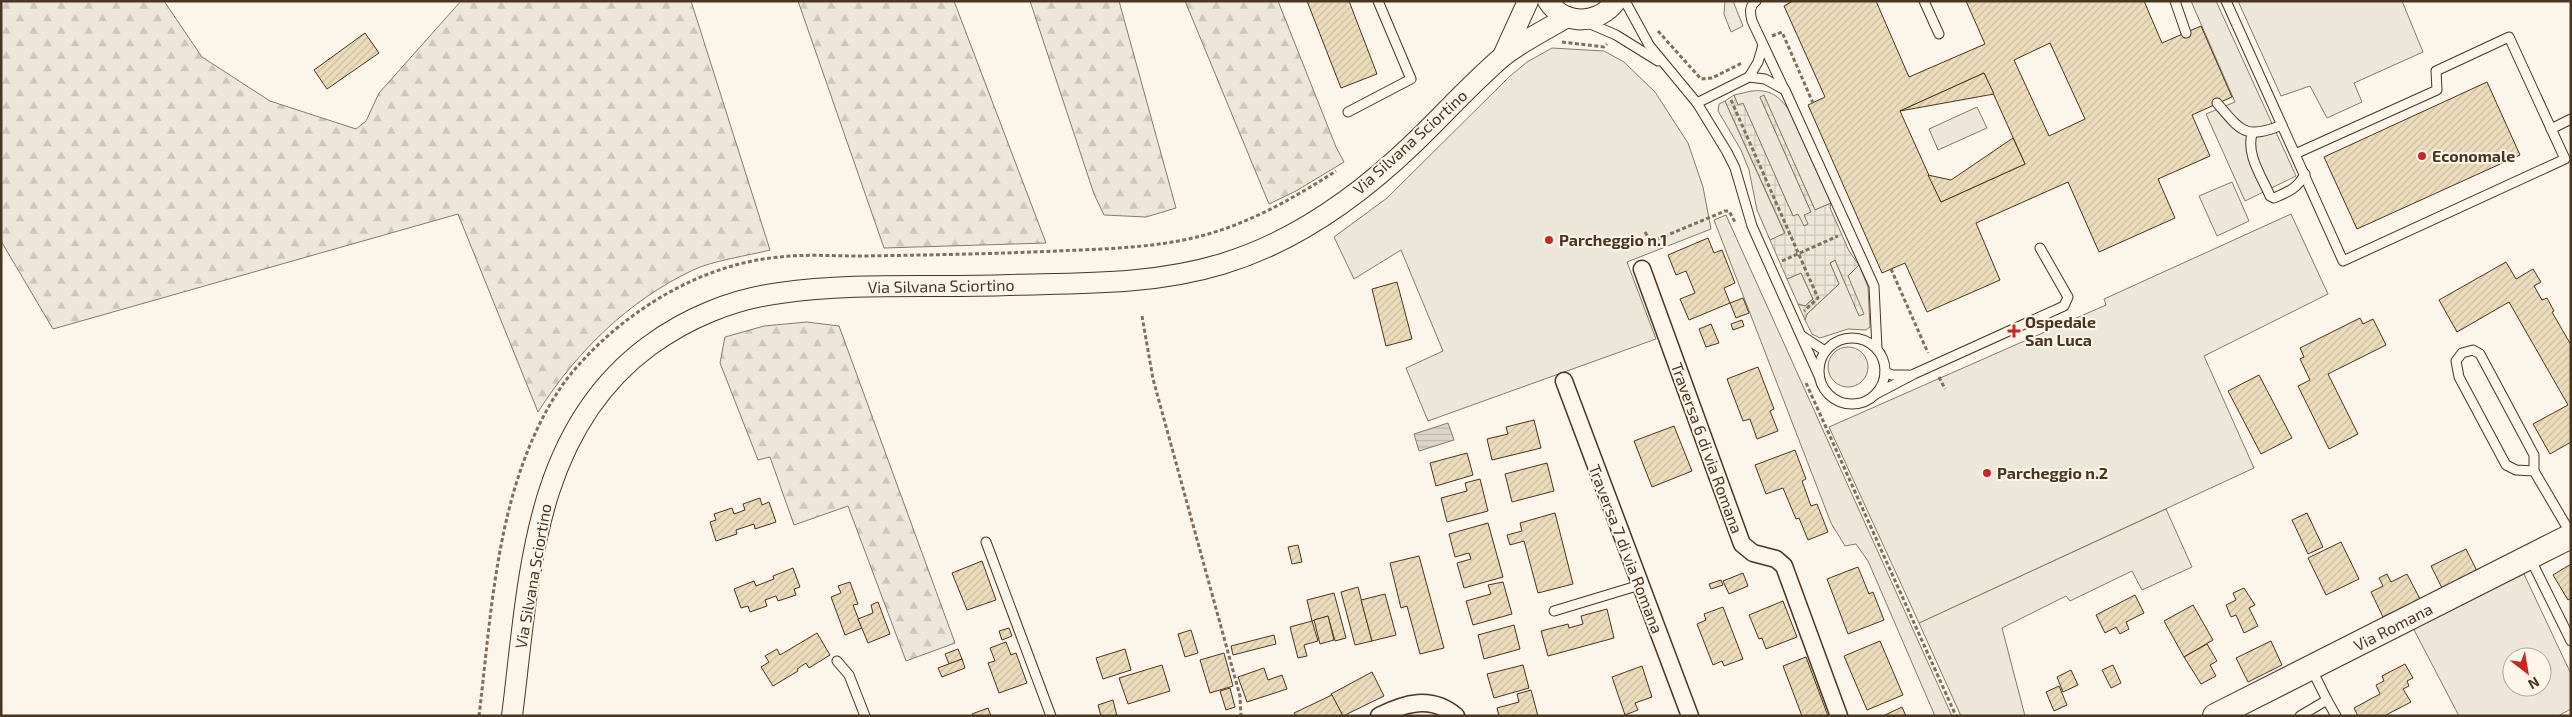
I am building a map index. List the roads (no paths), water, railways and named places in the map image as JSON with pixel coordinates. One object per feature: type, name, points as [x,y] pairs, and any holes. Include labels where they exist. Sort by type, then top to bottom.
[{"type":"main road","name":"Via Romana","points":[[2215,716],[2530,558],[2571,535]]},
{"type":"street","points":[[1503,56],[1528,1]]},
{"type":"street","points":[[1548,1],[1559,12],[1574,18]]},
{"type":"street","name":"Via Silvana Sciortino","points":[[512,716],[537,536],[556,468],[576,425],[596,396],[634,357],[656,340],[717,309],[777,293],[832,287],[996,286],[1131,281],[1221,265],[1286,239],[1346,201],[1391,165],[1503,56],[1574,18],[1600,16],[1616,1]]},
{"type":"street","name":"Traversa 6 di via Romana","points":[[1642,269],[1742,544],[1753,553],[1776,559],[1784,566],[1839,716]]},
{"type":"street","name":"Traversa 7 di via Romana","points":[[1564,381],[1690,716]]},
{"type":"street","points":[[1380,716],[1408,704],[1425,702],[1445,708],[1456,716]]},
{"type":"lane","points":[[1348,112],[1411,79],[1378,1]]},
{"type":"lane","points":[[1625,1],[1649,45],[1697,102],[1735,168],[1752,226],[1802,336],[1821,384],[1831,397],[1846,404],[1862,403],[1914,374],[2064,306],[2068,297],[2040,248]]},
{"type":"lane","points":[[1756,1],[1752,4],[1750,12],[1763,46],[1874,286],[1877,349]]},
{"type":"lane","points":[[1924,1],[1938,34]]},
{"type":"lane","points":[[2175,1],[2186,33]]},
{"type":"lane","points":[[2226,1],[2343,261],[2565,159],[2509,37],[2436,71],[2437,90],[2295,154]]},
{"type":"lane","points":[[1574,18],[1640,48],[1665,65]]},
{"type":"lane","points":[[1749,77],[1763,46]]},
{"type":"lane","points":[[1697,102],[1749,77],[1765,79],[1785,90]]},
{"type":"lane","points":[[2217,104],[2240,127],[2252,134],[2262,133],[2282,125]]},
{"type":"lane","points":[[2551,128],[2571,119]]},
{"type":"lane","points":[[2252,134],[2249,144],[2270,196],[2274,198],[2290,191],[2300,184],[2305,174]]},
{"type":"lane","points":[[1802,336],[1825,351]]},
{"type":"lane","points":[[1819,376],[1821,359],[1831,345],[1846,338],[1863,340],[1877,349],[1882,356],[1885,372],[1881,388],[1876,394]]},
{"type":"lane","points":[[2534,471],[2516,470],[2506,465],[2459,376],[2456,361],[2462,353],[2473,350],[2480,354],[2534,455],[2534,471],[2571,535]]},
{"type":"lane","points":[[1885,372],[1898,376],[1914,374]]},
{"type":"lane","points":[[986,542],[1051,716]]},
{"type":"lane","points":[[2530,558],[2571,641]]},
{"type":"lane","points":[[1554,611],[1640,585]]},
{"type":"lane","points":[[837,661],[849,675],[865,716]]},
{"type":"lane","points":[[2311,668],[2336,716]]},
{"type":"lane","points":[[2300,716],[2327,700]]},
{"type":"place","name":"Economale","points":[[2422,156]]},
{"type":"place","name":"Parcheggio n.1","points":[[1549,240]]},
{"type":"place","name":"Ospedale San Luca","points":[[2014,331]]},
{"type":"place","name":"Parcheggio n.2","points":[[1987,473]]}]
